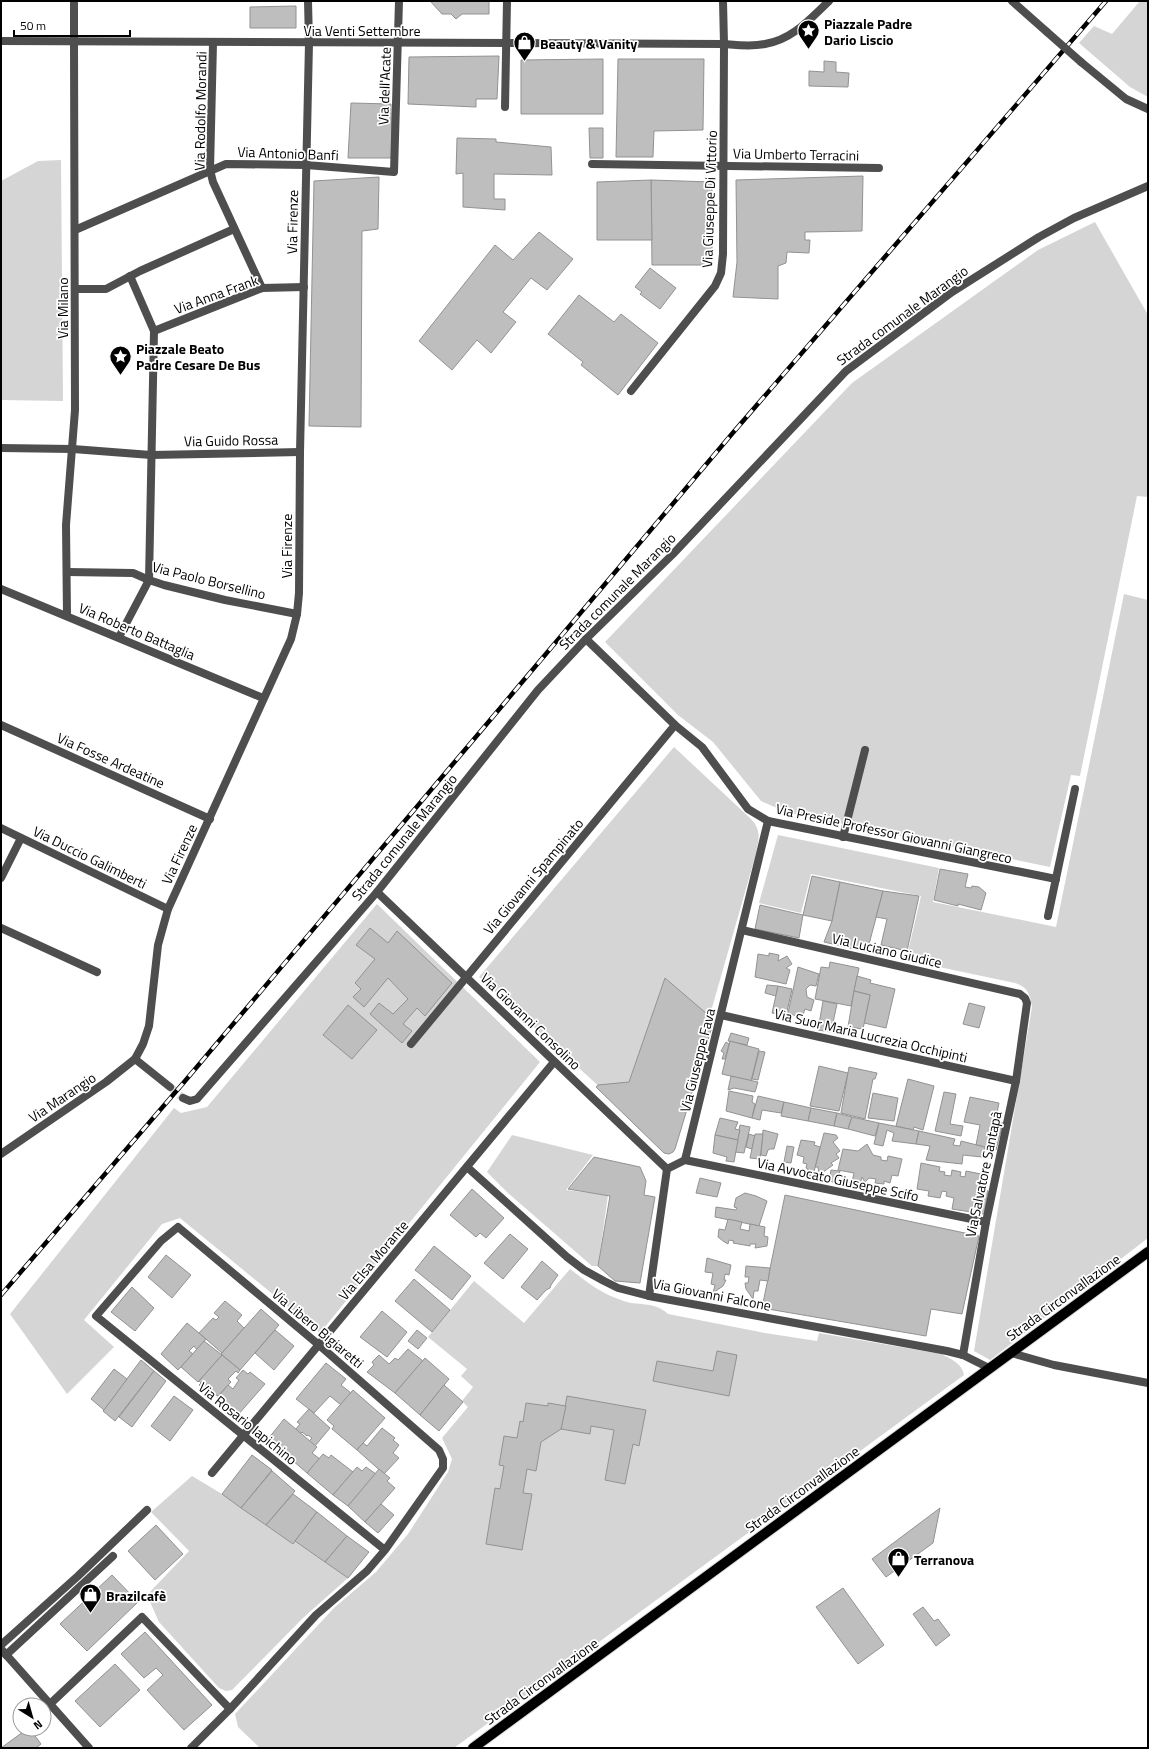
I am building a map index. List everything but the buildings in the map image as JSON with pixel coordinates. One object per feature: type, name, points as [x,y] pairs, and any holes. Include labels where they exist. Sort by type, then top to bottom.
[{"type":"main road","name":"Strada Circonvallazione","points":[[473,1748],[1148,1252]]},
{"type":"street","name":"Via Milano","points":[[67,615],[66,525],[75,410],[74,1]]},
{"type":"street","name":"Via Firenze","points":[[135,1059],[143,1044],[149,1026],[158,945],[168,909],[291,639],[297,614],[299,593],[300,452],[309,43],[308,1]]},
{"type":"street","name":"Via dell'Acate","points":[[394,172],[399,1]]},
{"type":"street","points":[[505,107],[505,43],[507,1]]},
{"type":"street","name":"Via Giuseppe Di Vittorio","points":[[631,391],[715,286],[721,273],[724,254],[723,1]]},
{"type":"street","name":"Via Venti Settembre","points":[[1,41],[74,43],[505,43],[753,45],[777,41],[798,30],[829,1]]},
{"type":"street","points":[[1012,1],[1081,62],[1126,98],[1148,108]]},
{"type":"street","name":"Via Rodolfo Morandi","points":[[213,43],[210,170],[213,182],[262,288]]},
{"type":"street","name":"Via Antonio Banfi","points":[[75,230],[226,164],[306,165],[394,172]]},
{"type":"street","name":"Via Umberto Terracini","points":[[592,164],[879,168]]},
{"type":"street","name":"Strada comunale Marangio","points":[[183,1098],[190,1101],[197,1099],[378,892],[538,690],[673,554],[846,371],[952,292],[1039,237],[1074,218],[1148,186]]},
{"type":"street","points":[[75,289],[106,289],[140,271],[234,229]]},
{"type":"street","points":[[119,637],[149,580],[154,331],[130,276]]},
{"type":"street","name":"Via Anna Frank","points":[[154,331],[262,288],[304,287]]},
{"type":"street","points":[[1,448],[72,449]]},
{"type":"street","name":"Via Guido Rossa","points":[[72,449],[151,455],[300,452]]},
{"type":"street","name":"Via Paolo Borsellino","points":[[67,572],[134,573],[149,580],[225,600],[297,614]]},
{"type":"street","name":"Via Roberto Battaglia","points":[[1,589],[67,615],[263,698]]},
{"type":"street","name":"Via Preside Professor Giovanni Giangreco","points":[[586,640],[675,725],[702,747],[748,808],[768,821],[1056,879]]},
{"type":"street","name":"Via Fosse Ardeatine","points":[[1,725],[210,819]]},
{"type":"street","name":"Via Giovanni Spampinato","points":[[411,1044],[675,725]]},
{"type":"street","points":[[843,837],[865,750]]},
{"type":"street","points":[[1048,916],[1075,789]]},
{"type":"street","name":"Via Giuseppe Fava","points":[[685,1160],[768,821]]},
{"type":"street","name":"Via Duccio Galimberti","points":[[1,828],[168,909]]},
{"type":"street","points":[[1,878],[21,838]]},
{"type":"street","name":"Via Giovanni Consolino","points":[[378,892],[667,1169]]},
{"type":"street","points":[[1,928],[97,972]]},
{"type":"street","name":"Via Luciano Giudice","points":[[742,930],[1020,994],[1025,998]]},
{"type":"street","name":"Via Salvatore Santapà","points":[[963,1355],[986,1222],[1016,1081],[1027,1003],[1025,998]]},
{"type":"street","name":"Via Suor Maria Lucrezia Occhipinti","points":[[721,1015],[1016,1081]]},
{"type":"street","points":[[135,1059],[170,1087]]},
{"type":"street","name":"Via Marangio","points":[[1,1154],[106,1082],[135,1059]]},
{"type":"street","name":"Via Elsa Morante","points":[[212,1473],[554,1062]]},
{"type":"street","points":[[649,1296],[667,1169],[685,1160]]},
{"type":"street","name":"Via Avvocato Giuseppe Scifo","points":[[685,1160],[986,1222]]},
{"type":"street","name":"Via Giovanni Falcone","points":[[467,1167],[567,1257],[584,1270],[618,1288],[649,1296],[940,1349],[963,1355],[989,1368]]},
{"type":"street","name":"Via Libero Bigiaretti","points":[[96,1316],[161,1240],[178,1227],[319,1345],[439,1450],[443,1468],[385,1550]]},
{"type":"street","name":"Via Rosario Iapichino","points":[[96,1316],[385,1550]]},
{"type":"street","points":[[1011,1353],[1054,1365],[1148,1383]]},
{"type":"street","points":[[1,1645],[78,1576],[147,1510]]},
{"type":"street","points":[[191,1748],[230,1709],[316,1614],[367,1571],[385,1550]]},
{"type":"street","points":[[42,1697],[3,1652],[113,1556]]},
{"type":"street","points":[[52,1702],[142,1617],[230,1709]]},
{"type":"street","points":[[52,1708],[89,1748]]},
{"type":"shaded area","points":[[1140,1],[1148,1],[1148,97],[1130,87],[1079,43],[1094,26],[1112,34]]},
{"type":"shaded area","points":[[61,160],[63,401],[1,400],[1,181],[38,161]]},
{"type":"shaded area","points":[[1095,222],[1148,315],[1148,497],[1137,496],[1080,776],[1071,775],[1050,867],[786,812],[761,801],[713,742],[678,715],[605,642],[852,383],[1038,250]]},
{"type":"shaded area","points":[[1124,594],[1148,600],[1148,1238],[990,1360],[974,1351],[1032,1007],[1028,992],[1026,989],[1015,983],[906,960],[921,896],[811,874],[801,913],[759,903],[778,835],[939,868],[933,902],[1056,927]]},
{"type":"shaded area","points":[[674,747],[751,819],[757,828],[759,837],[755,857],[671,1152],[479,977]]},
{"type":"shaded area","points":[[377,904],[540,1062],[320,1333],[180,1218],[162,1224],[84,1320],[114,1347],[67,1394],[10,1314],[174,1108],[181,1113],[207,1107]]},
{"type":"shaded area","points":[[512,1135],[593,1155],[566,1190],[608,1195],[598,1266],[592,1266],[508,1193],[487,1172]]},
{"type":"shaded area","points":[[570,1269],[594,1287],[613,1297],[627,1302],[651,1305],[668,1314],[765,1333],[817,1341],[819,1333],[941,1354],[958,1364],[964,1375],[454,1748],[260,1748],[238,1727],[235,1714],[334,1608],[376,1572],[408,1534],[448,1472],[452,1459],[442,1438],[468,1407],[462,1401],[473,1387],[461,1376],[467,1369],[428,1337],[474,1281],[524,1323]]},
{"type":"shaded area","points":[[192,1476],[222,1494],[293,1544],[295,1541],[348,1578],[304,1617],[232,1690],[226,1691],[219,1688],[159,1622],[147,1595],[189,1551],[151,1512]]},
{"type":"tunnel","points":[[170,1087],[183,1098]]},
{"type":"railway","points":[[1,1295],[185,1081],[731,435],[1106,1]]},
{"type":"place","name":"Piazzale Padre Dario Liscio","points":[[809,50]]},
{"type":"place","name":"Beauty & Vanity","points":[[524,62]]},
{"type":"place","name":"Piazzale Beato Padre Cesare De Bus","points":[[120,376]]},
{"type":"place","name":"Terranova","points":[[898,1578]]},
{"type":"place","name":"Brazilcafè","points":[[91,1614]]}]
